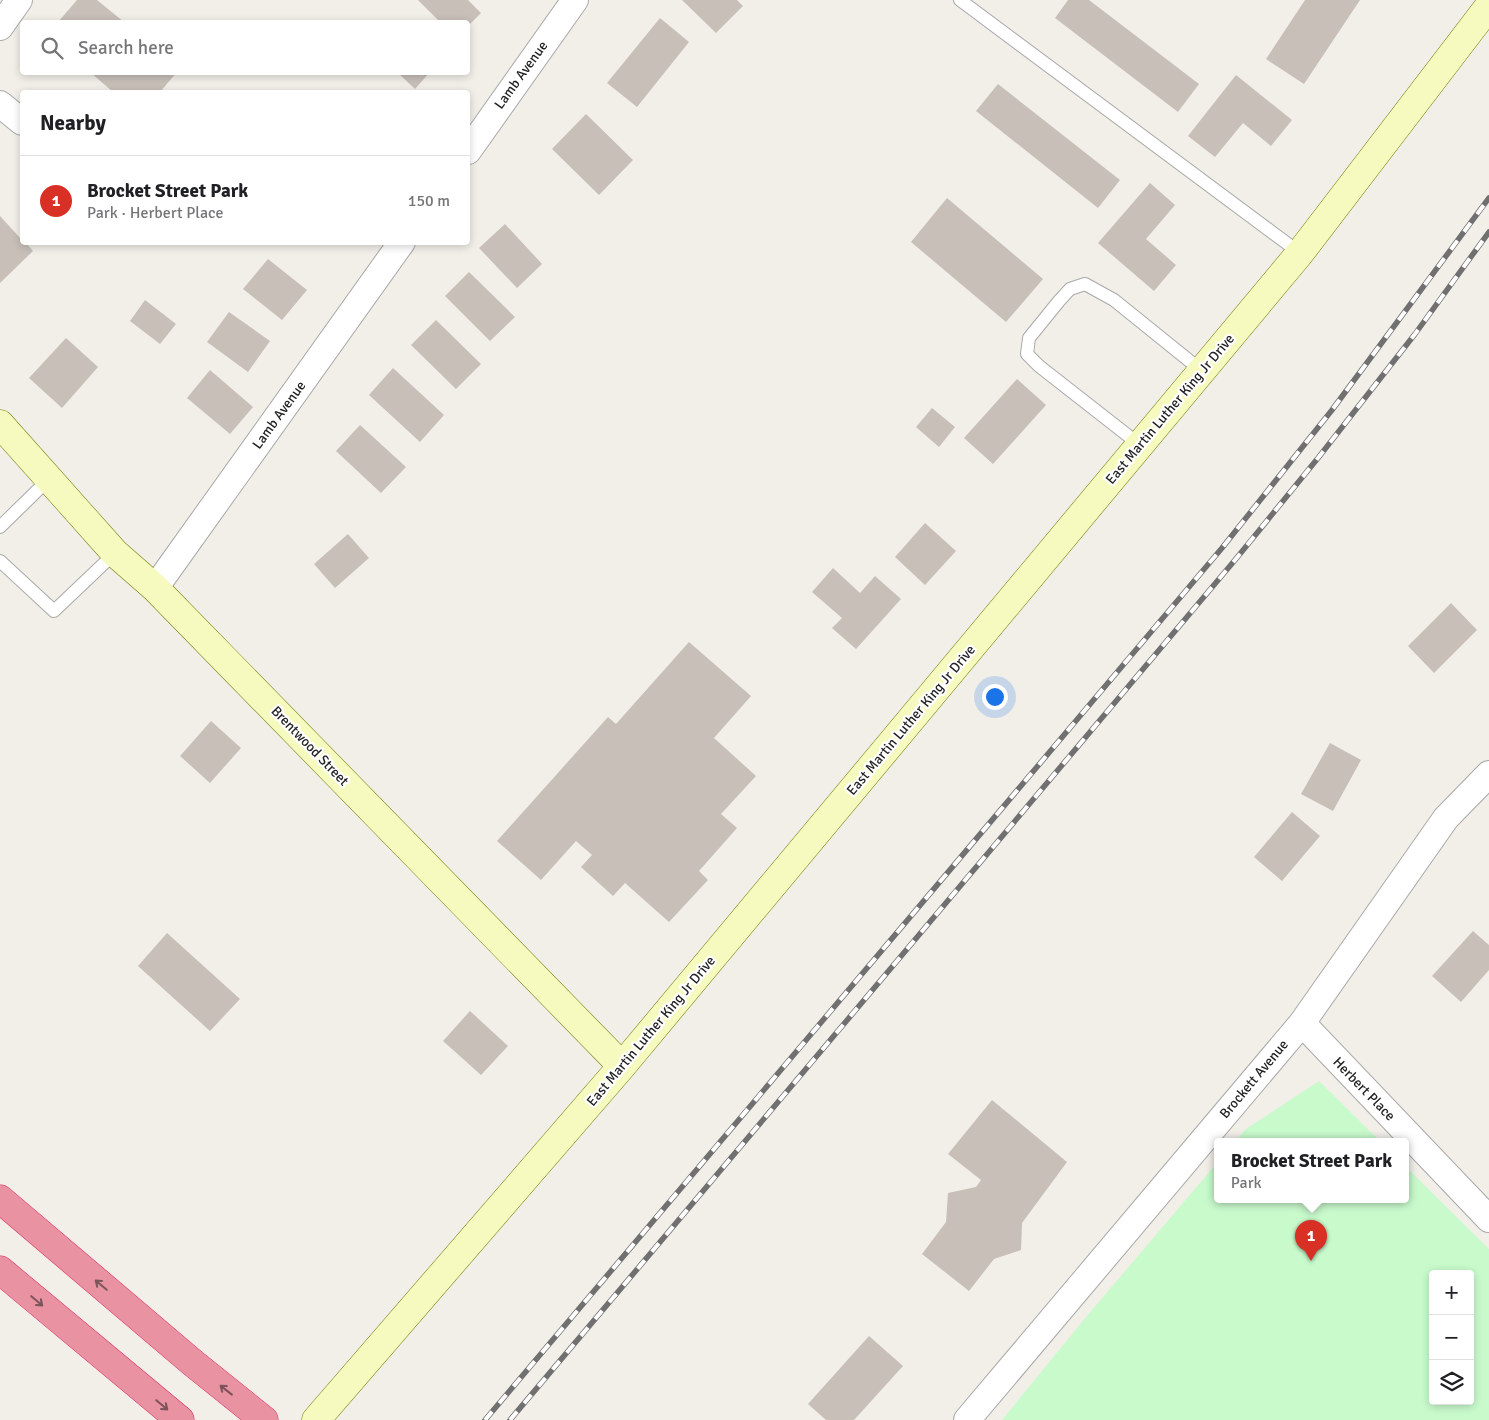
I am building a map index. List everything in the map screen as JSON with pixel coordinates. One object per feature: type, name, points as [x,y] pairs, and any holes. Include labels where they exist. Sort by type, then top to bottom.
[{"type":"highway","points":[[0,1199],[193,1363],[264,1420]]},
{"type":"highway","points":[[0,1270],[180,1420]]},
{"type":"main road","name":"East Martin Luther King Jr Drive","points":[[316,1420],[622,1066],[1300,253],[1489,6]]},
{"type":"main road","name":"Brentwood Street","points":[[0,424],[115,554],[155,588],[622,1066]]},
{"type":"street","points":[[0,27],[19,0]]},
{"type":"street","name":"Lamb Avenue","points":[[470,148],[575,0]]},
{"type":"street","points":[[0,104],[20,120]]},
{"type":"street","name":"Lamb Avenue","points":[[155,588],[400,245]]},
{"type":"street","name":"Brockett Avenue","points":[[967,1420],[1302,1023],[1446,818],[1489,774]]},
{"type":"street","name":"Herbert Place","points":[[1302,1023],[1489,1219]]},
{"type":"lane","points":[[960,0],[1300,253]]},
{"type":"lane","points":[[1140,445],[1039,366],[1027,354],[1029,338],[1059,301],[1070,290],[1085,284],[1114,300],[1202,371]]},
{"type":"lane","points":[[0,527],[49,480]]},
{"type":"lane","points":[[0,561],[54,611],[115,554]]},
{"type":"green space","points":[[1319,1081],[1377,1138],[1238,1138],[1246,1129]]},
{"type":"green space","points":[[1214,1167],[1214,1203],[1409,1203],[1409,1170],[1489,1249],[1489,1420],[1002,1420],[1086,1317]]},
{"type":"building","points":[[77,0],[97,0],[122,20],[60,20]]},
{"type":"building","points":[[418,0],[468,0],[481,13],[470,24],[470,20],[438,20]]},
{"type":"building","points":[[682,0],[737,0],[743,6],[716,33]]},
{"type":"building","points":[[1068,0],[1089,0],[1199,84],[1178,112],[1055,18]]},
{"type":"building","points":[[1305,0],[1360,0],[1304,84],[1266,59]]},
{"type":"building","points":[[660,18],[689,42],[637,107],[607,83]]},
{"type":"building","points":[[93,75],[174,75],[162,90],[111,90]]},
{"type":"building","points":[[400,75],[427,75],[415,89]]},
{"type":"building","points":[[1236,75],[1292,120],[1271,146],[1243,123],[1215,157],[1188,136]]},
{"type":"building","points":[[998,84],[1120,180],[1098,208],[976,111]]},
{"type":"building","points":[[586,114],[633,160],[599,195],[552,149]]},
{"type":"building","points":[[1150,183],[1175,205],[1146,239],[1176,265],[1154,291],[1098,243]]},
{"type":"building","points":[[947,198],[1043,279],[1006,322],[911,242]]},
{"type":"building","points":[[0,216],[20,238],[20,245],[28,245],[33,251],[0,283]]},
{"type":"building","points":[[505,224],[542,264],[517,288],[479,248]]},
{"type":"building","points":[[268,259],[307,290],[282,320],[243,289]]},
{"type":"building","points":[[469,272],[515,317],[490,341],[445,296]]},
{"type":"building","points":[[145,300],[176,324],[160,344],[130,321]]},
{"type":"building","points":[[229,312],[270,341],[248,372],[207,342]]},
{"type":"building","points":[[436,320],[481,364],[456,389],[411,345]]},
{"type":"building","points":[[66,338],[98,367],[62,408],[29,378]]},
{"type":"building","points":[[393,368],[444,415],[420,442],[369,395]]},
{"type":"building","points":[[210,370],[253,407],[230,434],[187,398]]},
{"type":"building","points":[[1017,379],[1046,405],[993,464],[964,438]]},
{"type":"building","points":[[932,408],[955,427],[939,447],[916,427]]},
{"type":"building","points":[[360,425],[406,467],[381,493],[336,451]]},
{"type":"building","points":[[925,523],[956,551],[925,585],[895,557]]},
{"type":"building","points":[[348,534],[369,558],[335,588],[314,564]]},
{"type":"building","points":[[833,568],[860,593],[875,576],[901,599],[856,649],[832,628],[842,618],[812,592]]},
{"type":"building","points":[[1451,603],[1477,630],[1434,673],[1408,646]]},
{"type":"building","points":[[689,642],[751,696],[714,738],[756,776],[721,814],[737,828],[699,871],[708,880],[669,922],[625,883],[613,896],[581,867],[592,855],[576,841],[541,880],[497,841],[608,717],[616,724]]},
{"type":"building","points":[[211,721],[241,748],[210,783],[180,756]]},
{"type":"building","points":[[1330,743],[1361,760],[1333,811],[1301,794]]},
{"type":"building","points":[[1292,812],[1320,836],[1282,881],[1254,857]]},
{"type":"building","points":[[1473,931],[1489,945],[1489,970],[1461,1002],[1432,976]]},
{"type":"building","points":[[167,933],[240,999],[210,1031],[138,966]]},
{"type":"building","points":[[470,1011],[508,1046],[481,1075],[443,1041]]},
{"type":"building","points":[[992,1100],[1067,1162],[1022,1223],[1021,1250],[994,1259],[969,1291],[922,1254],[946,1222],[948,1193],[976,1187],[981,1180],[948,1154]]},
{"type":"building","points":[[869,1336],[903,1366],[854,1420],[826,1420],[808,1404]]},
{"type":"railway","points":[[485,1420],[1222,548],[1332,410],[1489,198]]},
{"type":"railway","points":[[510,1420],[1235,560],[1415,334],[1489,232]]},
{"type":"place","name":"Brocket Street Park","points":[[1311,1261]]}]
